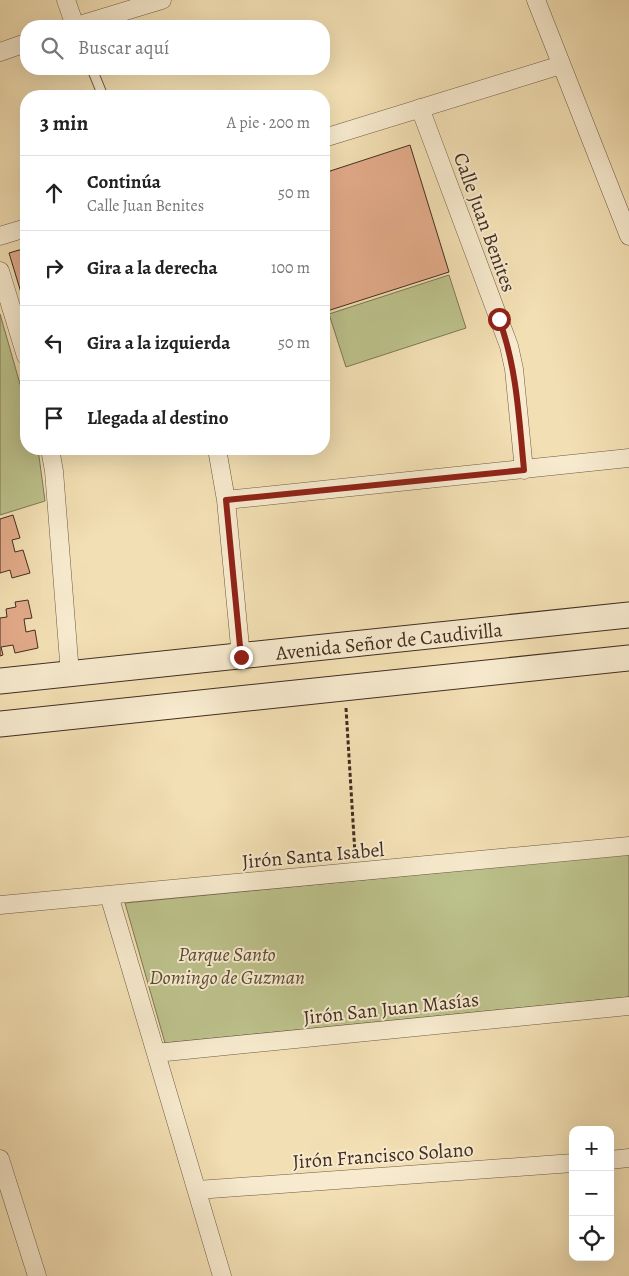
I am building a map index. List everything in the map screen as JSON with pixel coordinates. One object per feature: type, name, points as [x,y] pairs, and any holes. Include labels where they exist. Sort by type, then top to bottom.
[{"type":"main road","name":"Avenida Señor de Caudivilla","points":[[0,682],[629,616]]},
{"type":"main road","name":"Avenida Señor de Caudivilla","points":[[0,724],[629,658]]},
{"type":"street","points":[[66,0],[74,20]]},
{"type":"street","points":[[96,20],[162,0]]},
{"type":"street","points":[[536,0],[560,65],[629,236]]},
{"type":"street","points":[[0,52],[20,45]]},
{"type":"street","points":[[330,136],[560,65]]},
{"type":"street","name":"Calle Juan Benites","points":[[420,108],[509,346],[514,369],[524,470]]},
{"type":"street","points":[[0,236],[20,230]]},
{"type":"street","points":[[0,271],[20,336]]},
{"type":"street","points":[[51,455],[54,471],[70,674]]},
{"type":"street","points":[[218,455],[226,500],[241,657]]},
{"type":"street","points":[[226,500],[629,458]]},
{"type":"street","name":"Jirón Santa Isabel","points":[[0,905],[629,846]]},
{"type":"street","points":[[109,895],[222,1276]]},
{"type":"street","name":"Jirón San Juan Masías","points":[[156,1053],[629,1006]]},
{"type":"street","points":[[614,1160],[629,1158]]},
{"type":"street","points":[[0,1159],[37,1276]]},
{"type":"street","name":"Jirón Francisco Solano","points":[[197,1190],[569,1162]]},
{"type":"lane","points":[[94,75],[101,90]]},
{"type":"path","points":[[344,688],[357,872]]},
{"type":"green space","points":[[449,275],[466,328],[346,367],[330,314]]},
{"type":"green space","points":[[0,314],[20,384],[20,455],[39,455],[45,501],[0,515]]},
{"type":"green space","name":"Parque Santo Domingo de Guzman","points":[[629,854],[629,997],[165,1043],[125,903]]},
{"type":"building","points":[[410,145],[449,272],[330,310],[330,171]]},
{"type":"building","points":[[20,250],[20,289],[9,253]]},
{"type":"building","points":[[13,515],[20,538],[12,540],[15,552],[23,550],[30,573],[12,578],[10,570],[0,573],[0,519]]},
{"type":"building","points":[[28,600],[32,618],[24,619],[26,632],[35,630],[38,648],[15,653],[13,645],[1,647],[3,655],[0,656],[0,618],[7,617],[6,609],[16,607],[15,602]]},
{"type":"route","points":[[241,657],[226,500],[524,470],[514,369],[509,346],[499,319]]}]
